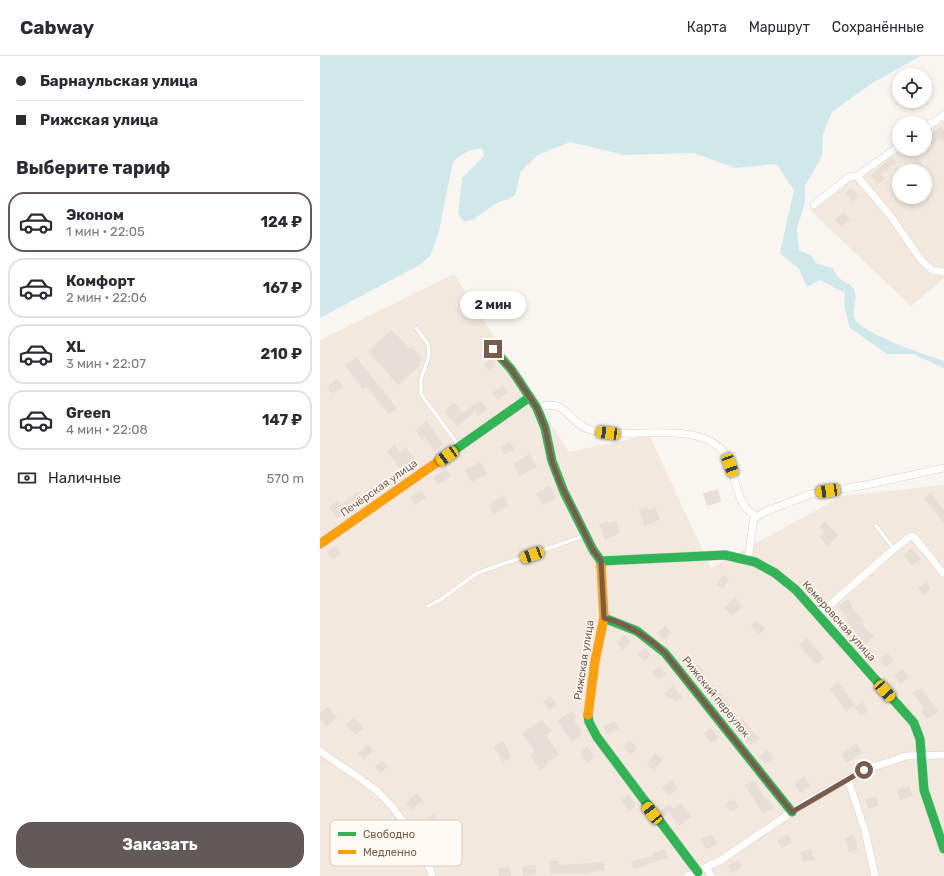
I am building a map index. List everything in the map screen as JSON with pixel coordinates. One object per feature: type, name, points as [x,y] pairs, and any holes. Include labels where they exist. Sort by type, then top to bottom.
[{"type":"street","points":[[932,123],[944,115]]},
{"type":"street","points":[[814,205],[849,177],[857,176],[892,151]]},
{"type":"street","points":[[857,176],[880,202],[922,261],[932,270],[944,272]]},
{"type":"street","points":[[493,349],[537,408],[545,428],[557,474],[585,535],[597,557],[601,561]]},
{"type":"street","name":"Печёрская улица","points":[[320,544],[530,397]]},
{"type":"street","points":[[537,408],[548,404],[556,405],[562,408],[581,426],[596,431],[684,435],[709,438],[727,457],[739,495],[751,514],[757,516],[811,494],[866,485],[944,468]]},
{"type":"street","points":[[748,559],[753,524],[757,516]]},
{"type":"street","points":[[818,615],[906,539],[914,537],[943,573]]},
{"type":"street","name":"Кемеровская улица","points":[[601,561],[725,555],[748,559],[775,573],[786,581],[914,723],[921,740],[920,755],[924,790],[944,849]]},
{"type":"street","name":"Рижская улица","points":[[601,561],[604,618],[594,668],[588,710],[589,722],[596,737],[698,872]]},
{"type":"street","name":"Рижский переулок","points":[[604,618],[628,626],[647,637],[665,653],[792,812]]},
{"type":"street","points":[[320,751],[378,792],[388,802],[400,820]]},
{"type":"street","points":[[688,876],[707,868],[792,812],[848,779],[882,763],[906,756],[944,755]]},
{"type":"street","points":[[848,779],[864,831],[875,876]]},
{"type":"street","points":[[428,866],[432,876]]},
{"type":"street","points":[[707,868],[711,876]]},
{"type":"lane","points":[[416,328],[428,344],[429,356],[421,379],[421,394],[460,447]]},
{"type":"lane","points":[[876,526],[894,549]]},
{"type":"lane","points":[[428,606],[440,600],[477,573],[585,535]]},
{"type":"shaded area","points":[[944,113],[944,278],[911,306],[809,209],[892,150],[892,156],[932,156],[932,121]]},
{"type":"shaded area","points":[[454,274],[569,452],[649,435],[711,568],[842,496],[944,485],[944,876],[320,876],[320,340]]},
{"type":"water","points":[[320,56],[921,56],[899,68],[892,68],[892,72],[872,83],[832,112],[823,134],[822,156],[805,186],[805,202],[797,229],[799,250],[812,256],[815,263],[833,268],[838,277],[854,289],[856,297],[853,313],[855,319],[860,325],[896,343],[944,361],[944,368],[913,354],[887,354],[850,328],[844,306],[845,293],[820,280],[807,287],[799,269],[780,253],[794,190],[776,164],[735,168],[694,153],[624,155],[570,142],[538,155],[521,171],[515,195],[509,199],[498,202],[474,219],[465,222],[458,214],[462,178],[484,156],[482,149],[466,152],[460,156],[453,162],[438,235],[430,256],[421,264],[320,318]]},
{"type":"building","points":[[941,126],[944,130],[944,143],[940,138],[932,145],[932,133]]},
{"type":"building","points":[[892,157],[897,162],[892,164],[892,166],[881,174],[885,179],[878,184],[870,176]]},
{"type":"building","points":[[918,158],[922,164],[910,164]]},
{"type":"building","points":[[851,188],[859,196],[853,202],[845,193]]},
{"type":"building","points":[[844,212],[850,220],[841,227],[835,220]]},
{"type":"building","points":[[392,330],[410,349],[412,347],[423,359],[419,363],[421,365],[398,385],[368,351]]},
{"type":"building","points":[[356,357],[397,408],[389,414],[366,387],[363,389],[345,366]]},
{"type":"building","points":[[491,358],[497,364],[489,371],[484,365]]},
{"type":"building","points":[[337,379],[343,386],[332,395],[327,387]]},
{"type":"building","points":[[503,385],[508,392],[498,400],[492,393]]},
{"type":"building","points":[[480,400],[487,409],[478,416],[475,412],[457,427],[444,411],[454,403],[463,413]]},
{"type":"building","points":[[427,421],[443,444],[434,451],[424,437],[422,440],[415,430]]},
{"type":"building","points":[[510,441],[514,449],[504,455],[500,447]]},
{"type":"building","points":[[395,445],[400,452],[406,447],[415,459],[406,466],[404,464],[400,468],[387,451]]},
{"type":"building","points":[[529,454],[537,467],[520,476],[513,464]]},
{"type":"building","points":[[480,462],[487,474],[472,482],[465,470]]},
{"type":"building","points":[[446,468],[451,476],[438,485],[433,478]]},
{"type":"building","points":[[550,486],[556,498],[543,505],[536,493]]},
{"type":"building","points":[[718,489],[721,502],[707,506],[703,493]]},
{"type":"building","points":[[421,490],[426,498],[415,505],[410,497]]},
{"type":"building","points":[[358,492],[362,498],[345,510],[346,511],[337,518],[329,507],[338,501],[341,504]]},
{"type":"building","points":[[931,493],[944,510],[944,523],[924,498]]},
{"type":"building","points":[[503,495],[509,505],[494,514],[488,505]]},
{"type":"building","points":[[647,506],[649,510],[655,507],[660,519],[645,527],[639,510]]},
{"type":"building","points":[[608,521],[608,523],[616,521],[620,533],[605,540],[599,524]]},
{"type":"building","points":[[825,521],[838,536],[827,546],[819,536],[824,532],[819,527]]},
{"type":"building","points":[[336,546],[341,554],[333,560],[327,552]]},
{"type":"building","points":[[912,548],[921,559],[912,566],[903,555]]},
{"type":"building","points":[[723,575],[729,578],[723,589],[717,585]]},
{"type":"building","points":[[926,582],[931,589],[923,595],[918,588]]},
{"type":"building","points":[[735,597],[742,607],[732,616],[724,608]]},
{"type":"building","points":[[848,599],[853,606],[851,607],[864,622],[862,624],[874,637],[865,644],[846,621],[848,619],[838,606]]},
{"type":"building","points":[[756,621],[765,628],[760,634],[751,627]]},
{"type":"building","points":[[665,626],[671,633],[664,640],[657,633]]},
{"type":"building","points":[[625,635],[631,642],[623,650],[617,642]]},
{"type":"building","points":[[807,638],[824,658],[816,665],[799,645]]},
{"type":"building","points":[[645,648],[651,655],[645,661],[638,654]]},
{"type":"building","points":[[887,653],[894,660],[886,667],[879,660]]},
{"type":"building","points":[[698,664],[704,671],[697,677],[691,670]]},
{"type":"building","points":[[659,666],[666,674],[659,680],[652,672]]},
{"type":"building","points":[[902,669],[909,677],[900,684],[894,676]]},
{"type":"building","points":[[838,682],[855,705],[846,711],[830,689]]},
{"type":"building","points":[[713,685],[731,706],[724,712],[706,691]]},
{"type":"building","points":[[673,686],[682,697],[676,702],[664,693]]},
{"type":"building","points":[[921,688],[938,712],[927,719],[921,710],[924,708],[913,694]]},
{"type":"building","points":[[550,696],[557,705],[550,710],[543,701]]},
{"type":"building","points":[[862,702],[868,711],[861,716],[855,707]]},
{"type":"building","points":[[328,707],[337,717],[327,727],[320,719],[320,713]]},
{"type":"building","points":[[572,711],[577,718],[574,720],[583,733],[572,741],[557,721]]},
{"type":"building","points":[[354,717],[364,728],[356,735],[346,725]]},
{"type":"building","points":[[742,719],[760,739],[751,745],[734,725]]},
{"type":"building","points":[[542,720],[552,731],[546,735],[559,755],[546,763],[547,765],[540,770],[530,755],[535,751],[522,733]]},
{"type":"building","points":[[614,721],[619,728],[608,735],[603,727]]},
{"type":"building","points":[[711,728],[719,738],[712,743],[704,734]]},
{"type":"building","points":[[629,740],[637,747],[631,755],[623,748]]},
{"type":"building","points":[[503,741],[512,757],[503,762],[494,747]]},
{"type":"building","points":[[856,743],[862,752],[847,763],[841,754]]},
{"type":"building","points":[[367,744],[373,750],[364,760],[358,754]]},
{"type":"building","points":[[587,747],[595,757],[587,763],[580,753]]},
{"type":"building","points":[[767,750],[774,758],[765,764],[759,757]]},
{"type":"building","points":[[656,753],[663,759],[654,770],[647,764]]},
{"type":"building","points":[[382,760],[388,766],[381,773],[375,767]]},
{"type":"building","points":[[804,776],[811,786],[800,793],[794,783]]},
{"type":"building","points":[[672,780],[678,789],[669,796],[662,787]]},
{"type":"building","points":[[754,780],[765,799],[768,798],[774,808],[763,814],[745,785]]},
{"type":"building","points":[[909,786],[913,796],[900,800],[897,790]]},
{"type":"building","points":[[417,793],[423,801],[412,810],[406,803]]},
{"type":"building","points":[[629,795],[636,806],[628,811],[621,800]]},
{"type":"building","points":[[876,796],[879,806],[868,809],[865,799]]},
{"type":"building","points":[[732,799],[739,806],[731,812],[725,805]]},
{"type":"building","points":[[681,803],[691,817],[679,826],[669,812],[664,816],[660,811],[669,804],[673,809]]},
{"type":"building","points":[[433,814],[438,820],[426,820]]},
{"type":"building","points":[[788,834],[792,843],[781,848],[777,840]]},
{"type":"building","points":[[713,835],[717,844],[706,849],[701,839]]},
{"type":"building","points":[[854,835],[858,849],[849,852],[845,838]]},
{"type":"building","points":[[665,849],[668,858],[647,864],[647,866],[633,869],[631,861],[653,856],[652,853]]},
{"type":"building","points":[[811,849],[814,860],[803,862],[800,852]]},
{"type":"building","points":[[738,860],[742,867],[732,873],[728,866]]},
{"type":"building","points":[[549,861],[559,861],[559,865],[604,862],[605,870],[583,874],[550,874]]},
{"type":"building","points":[[536,865],[536,875],[523,876],[522,866]]},
{"type":"building","points":[[510,867],[511,876],[499,876],[499,868]]},
{"type":"traffic: fast","points":[[493,349],[511,369],[537,408],[545,428],[552,461],[564,492],[593,550],[601,561],[601,566]]},
{"type":"traffic: fast","points":[[446,456],[530,397]]},
{"type":"traffic: fast","points":[[601,561],[725,555],[755,562],[775,573],[796,590],[914,723],[920,739],[924,790],[944,849]]},
{"type":"traffic: fast","points":[[604,618],[637,631],[665,653],[792,812]]},
{"type":"traffic: fast","points":[[588,715],[589,722],[597,737],[698,872]]},
{"type":"traffic: slow","points":[[320,544],[446,456]]},
{"type":"traffic: slow","points":[[588,715],[595,661],[604,618],[601,566]]},
{"type":"route","points":[[493,349],[511,369],[537,408],[545,428],[552,461],[560,483],[593,550],[601,561],[604,618],[628,626],[647,637],[665,653],[762,772],[792,812],[805,803],[864,770]]}]
